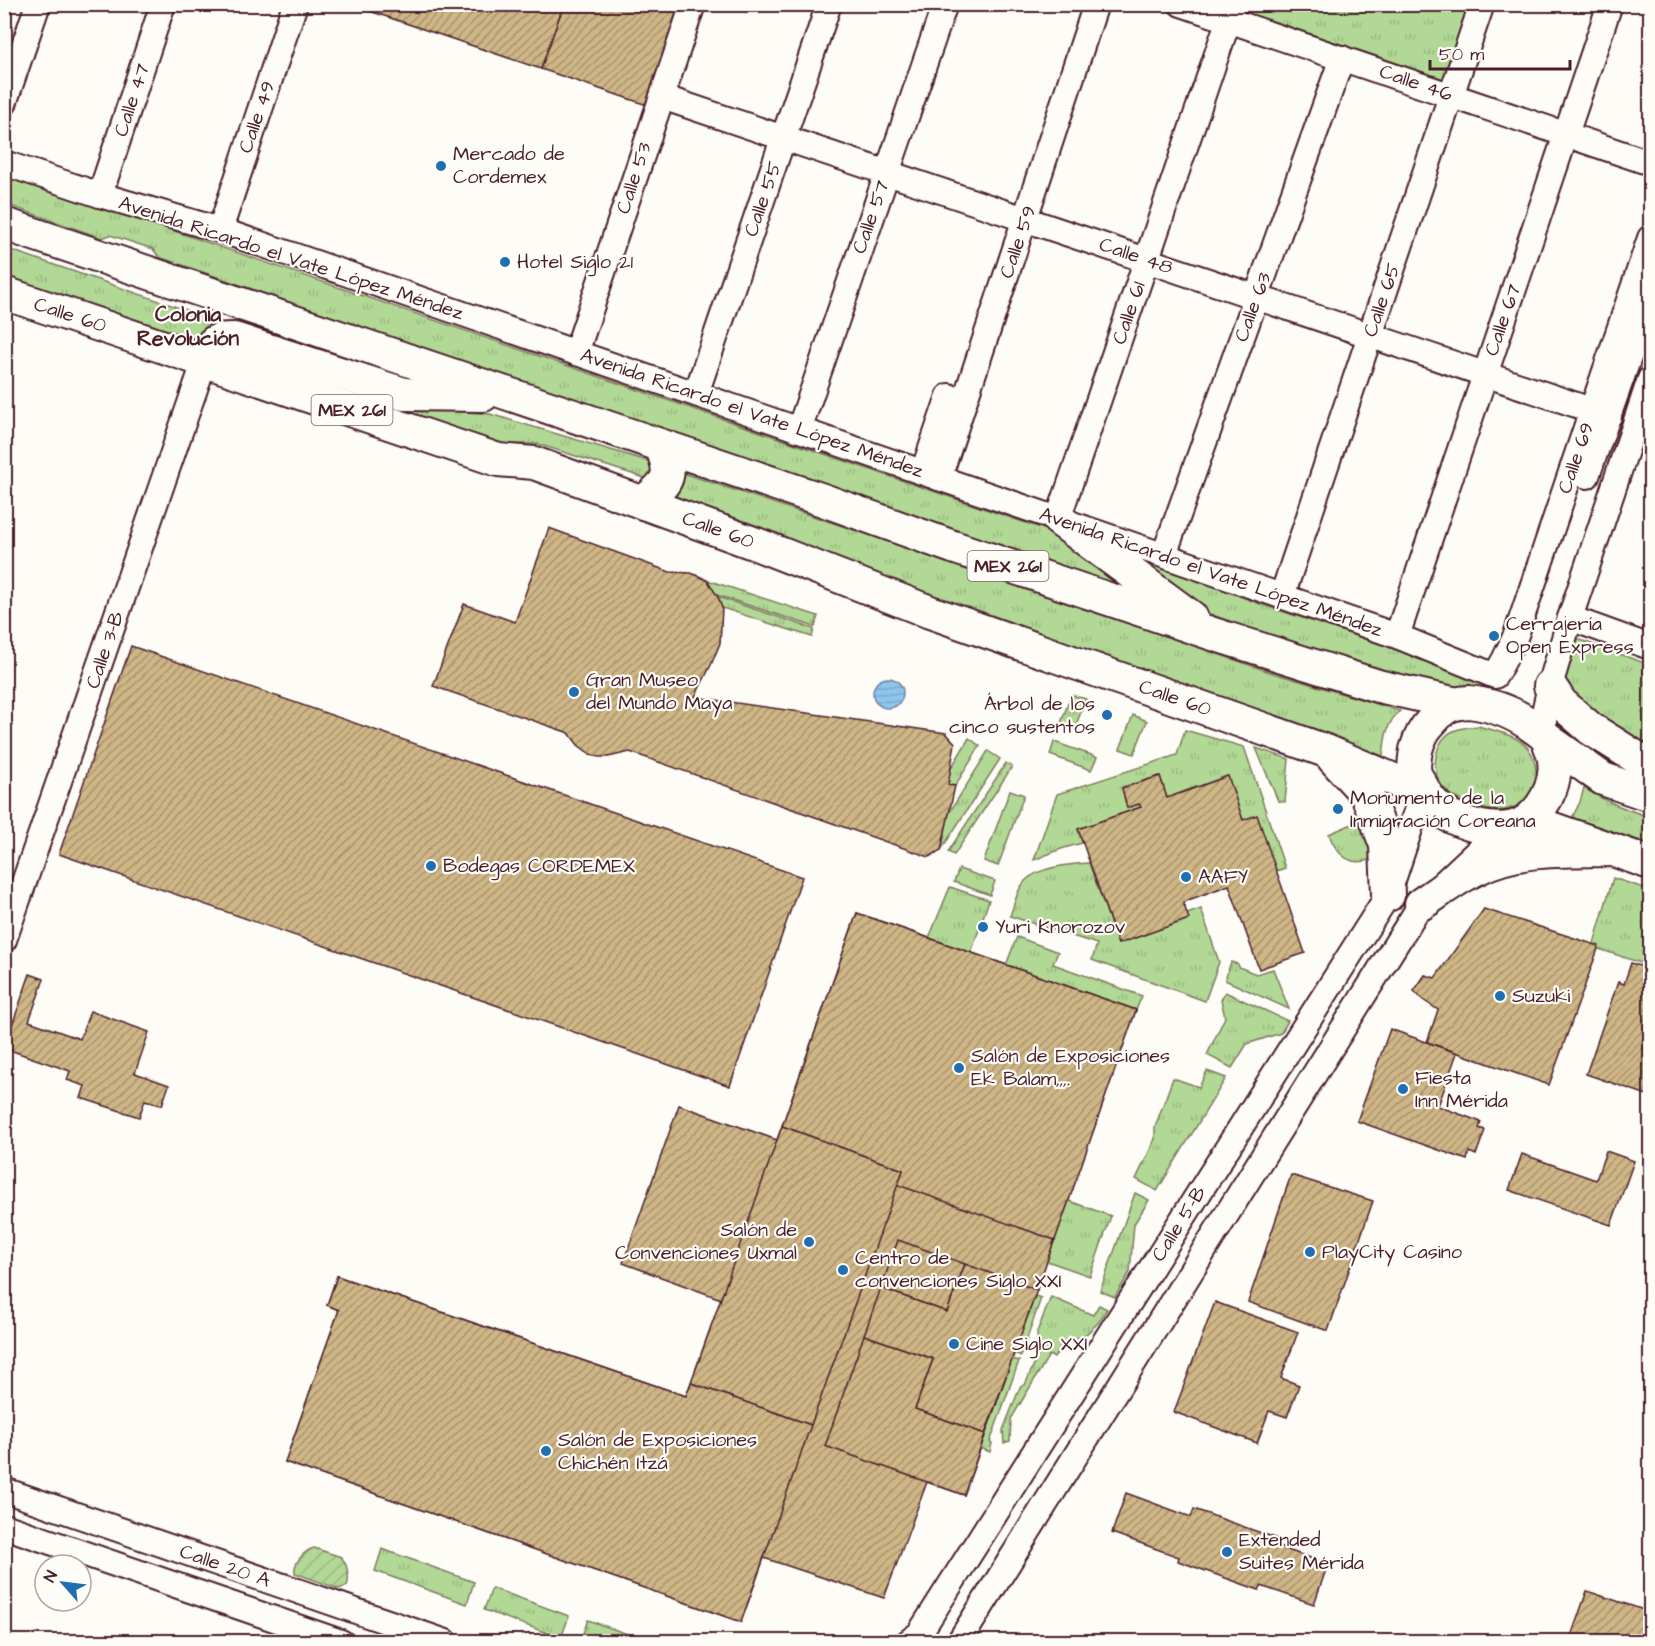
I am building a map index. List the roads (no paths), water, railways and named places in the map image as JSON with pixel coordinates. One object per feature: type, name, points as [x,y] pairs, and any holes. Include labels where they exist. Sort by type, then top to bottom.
[{"type":"main road","name":"MEX 261","points":[[4,224],[1213,634],[1378,686],[1439,700]]},
{"type":"main road","name":"Calle 60","points":[[4,293],[498,460],[534,463],[756,544],[930,612],[1326,751],[1424,793]]},
{"type":"main road","points":[[205,360],[210,346],[215,341],[234,339],[404,394],[510,396]]},
{"type":"main road","points":[[643,503],[665,482],[669,472],[661,446]]},
{"type":"main road","points":[[1058,519],[1213,634]]},
{"type":"main road","points":[[1550,686],[1561,703],[1591,729],[1650,766]]},
{"type":"main road","points":[[1650,795],[1603,779],[1525,720],[1502,709],[1490,690],[1469,702],[1439,700],[1434,718],[1418,743],[1414,774],[1424,793],[1438,808],[1455,818],[1485,828],[1515,824],[1613,850],[1650,863]]},
{"type":"main road","points":[[1515,824],[1540,808],[1554,782],[1554,758],[1545,737]]},
{"type":"main road","points":[[1326,751],[1367,795],[1386,845],[1388,895]]},
{"type":"main road","points":[[1421,904],[1477,868],[1513,855],[1537,851],[1613,850]]},
{"type":"street","points":[[4,104],[38,4]]},
{"type":"street","name":"Calle 47","points":[[100,195],[163,4]]},
{"type":"street","name":"Calle 49","points":[[220,230],[295,4]]},
{"type":"street","name":"Calle 53","points":[[576,353],[693,4]]},
{"type":"street","name":"Calle 55","points":[[696,394],[829,4]]},
{"type":"street","name":"Calle 57","points":[[799,430],[945,4]]},
{"type":"street","name":"Calle 59","points":[[1018,217],[1082,4]]},
{"type":"street","name":"Calle 59","points":[[931,475],[1018,217],[1096,4]]},
{"type":"street","name":"Calle 46","points":[[1181,4],[1231,12],[1341,58],[1650,163]]},
{"type":"street","name":"Calle 65","points":[[1282,596],[1482,4]]},
{"type":"street","name":"Calle 67","points":[[1396,636],[1610,4]]},
{"type":"street","name":"Calle 61","points":[[1058,519],[1231,12]]},
{"type":"street","name":"Calle 63","points":[[1164,555],[1341,58]]},
{"type":"street","name":"Calle 48","points":[[662,97],[1600,414]]},
{"type":"street","name":"Avenida Ricardo el Vate López Méndez","points":[[4,163],[100,195],[220,230],[1396,636],[1490,690]]},
{"type":"street","name":"Calle 69","points":[[1490,690],[1495,692],[1511,677],[1524,654],[1568,506],[1600,414],[1650,238]]},
{"type":"street","name":"Calle 69","points":[[1600,414],[1650,298]]},
{"type":"street","name":"Calle 3-B","points":[[4,940],[205,360]]},
{"type":"street","points":[[1545,737],[1545,708],[1569,618],[1650,379]]},
{"type":"street","points":[[1569,618],[1650,647]]},
{"type":"street","name":"Calle 5-B","points":[[908,1641],[919,1634],[1388,895],[1424,793]]},
{"type":"street","name":"Calle 5-B","points":[[959,1641],[1421,904],[1515,824]]},
{"type":"street","name":"Calle 20 A","points":[[4,1490],[446,1641]]},
{"type":"street","name":"Calle 20 A","points":[[4,1526],[341,1641]]},
{"type":"water","points":[[888,678],[899,682],[903,693],[899,704],[888,708],[877,704],[873,693],[877,682]]},
{"type":"place","name":"Mercado de Cordemex","points":[[441,166]]},
{"type":"place","name":"Hotel Siglo 21","points":[[505,262]]},
{"type":"place","name":"Cerrajería Open Express","points":[[1494,636]]},
{"type":"place","name":"Gran Museo del Mundo Maya","points":[[574,692]]},
{"type":"place","name":"Árbol de los cinco sustentos","points":[[1107,715]]},
{"type":"place","name":"Monumento de la Inmigración Coreana","points":[[1338,809]]},
{"type":"place","name":"Bodegas CORDEMEX","points":[[431,866]]},
{"type":"place","name":"AAFY","points":[[1186,877]]},
{"type":"place","name":"Yuri Knorozov","points":[[983,927]]},
{"type":"place","name":"Suzuki","points":[[1500,996]]},
{"type":"place","name":"Salón de Exposiciones Ek Balam,,,.","points":[[959,1068]]},
{"type":"place","name":"Fiesta Inn Mérida","points":[[1403,1089]]},
{"type":"place","name":"Salón de Convenciones Uxmal","points":[[809,1242]]},
{"type":"place","name":"PlayCity Casino","points":[[1310,1252]]},
{"type":"place","name":"Centro de convenciones Siglo XXI","points":[[843,1270]]},
{"type":"place","name":"Cine Siglo XXI","points":[[954,1344]]},
{"type":"place","name":"Salón de Exposiciones Chichén Itzá","points":[[546,1451]]},
{"type":"place","name":"Extended Suites Mérida","points":[[1227,1552]]},
{"type":"district","name":"Colonia Revolución","points":[[188,326]]}]
